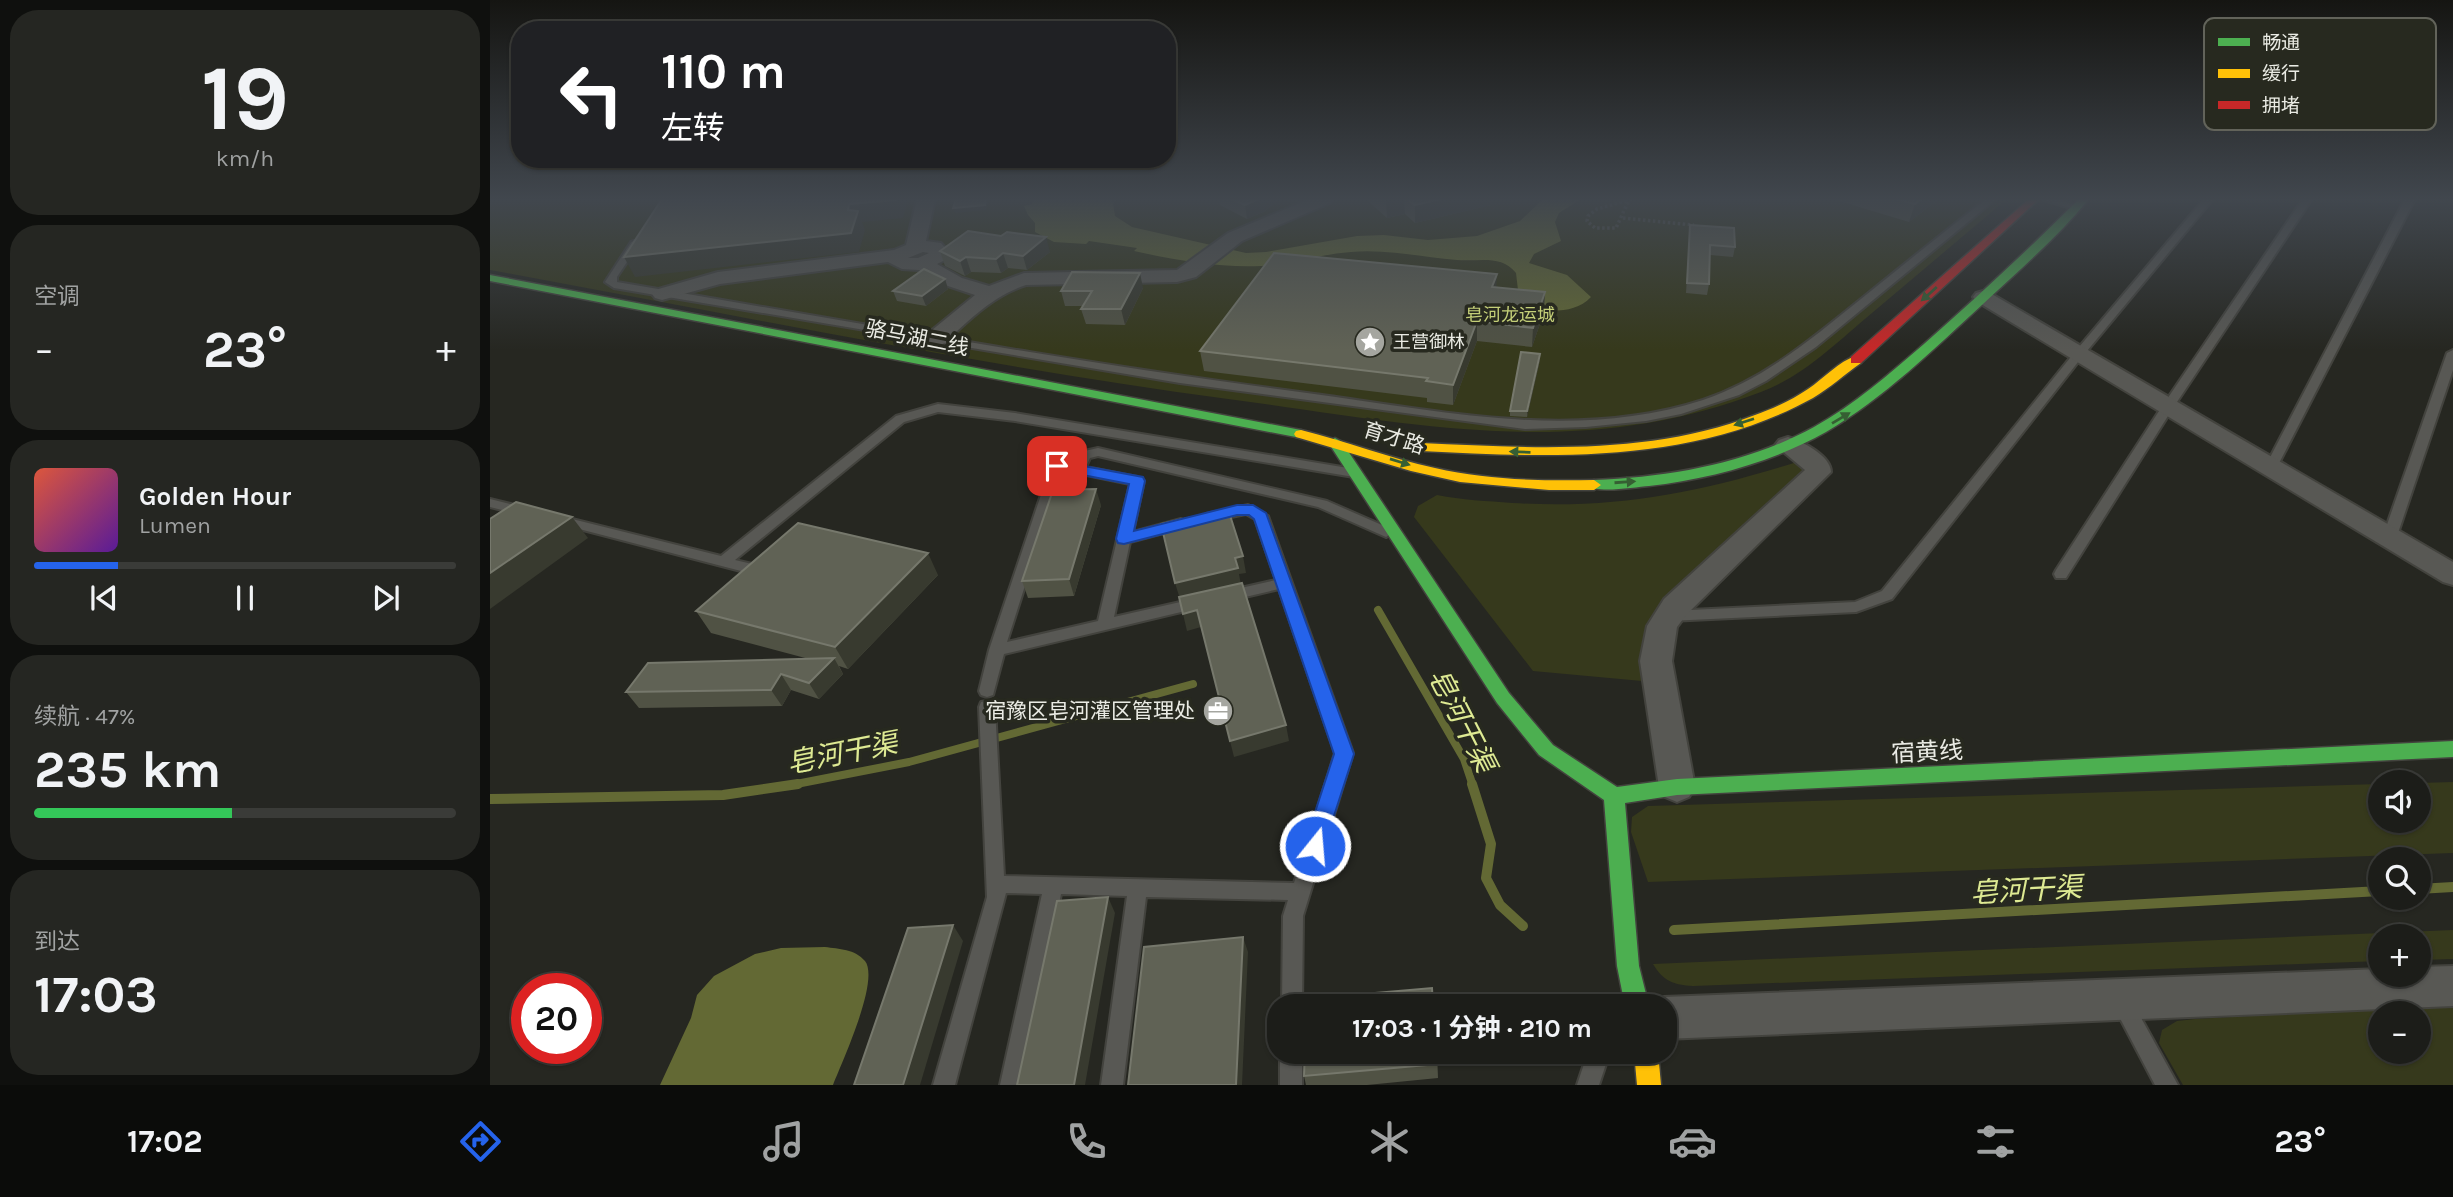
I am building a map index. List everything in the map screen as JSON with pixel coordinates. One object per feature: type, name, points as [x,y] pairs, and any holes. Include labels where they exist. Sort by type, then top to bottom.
[{"type":"street","points":[[912,255],[913,250]]},
{"type":"street","points":[[934,340],[990,292],[1008,283],[1024,279],[1177,276],[1189,272],[1218,250]]},
{"type":"street","name":"育才路","points":[[1335,442],[1553,453],[1623,450],[1688,438],[1775,412],[1814,393],[1836,378],[1978,250]]},
{"type":"street","name":"育才路","points":[[1335,442],[1425,470],[1512,484],[1586,485],[1661,478],[1711,468],[1788,445],[1856,410],[2032,250]]},
{"type":"street","points":[[662,294],[718,278],[912,255],[936,275],[956,284],[990,292]]},
{"type":"street","name":"骆马湖二线","points":[[490,278],[1148,403],[1335,442]]},
{"type":"street","points":[[1983,297],[2453,575]]},
{"type":"street","points":[[1335,442],[1503,698],[1546,750],[1614,796],[1628,966],[1634,994]]},
{"type":"street","points":[[1677,787],[1656,661],[1662,626],[1668,616],[1818,472],[1818,466],[1788,445]]},
{"type":"street","name":"宿黄线","points":[[1614,796],[1677,787],[2453,749]]},
{"type":"street","points":[[1677,1018],[2122,1002],[2453,986]]},
{"type":"street","points":[[1647,1064],[1649,1085]]},
{"type":"lane","points":[[630,250],[610,282],[624,288],[1180,380],[1525,425],[1571,426],[1625,421],[1712,400],[1740,390],[1787,365],[1929,250]]},
{"type":"lane","points":[[1668,616],[1856,607],[1888,595],[2078,355],[2166,250]]},
{"type":"lane","points":[[2061,574],[2167,408],[2273,250]]},
{"type":"lane","points":[[2270,469],[2384,250]]},
{"type":"lane","points":[[2389,539],[2453,353]]},
{"type":"lane","points":[[724,561],[900,419],[938,408],[1015,416],[1355,474]]},
{"type":"lane","points":[[1077,470],[1085,455],[1098,452],[1322,504],[1397,537]]},
{"type":"lane","points":[[944,1085],[997,897],[987,699],[996,650],[1057,466],[1137,481],[1104,625]]},
{"type":"lane","points":[[490,503],[765,573]]},
{"type":"lane","points":[[1124,539],[1237,510],[1253,510],[1261,516],[1344,754],[1293,916],[1292,994]]},
{"type":"lane","points":[[996,650],[1284,583]]},
{"type":"lane","points":[[995,884],[1300,892]]},
{"type":"lane","points":[[1010,1085],[1053,885]]},
{"type":"lane","points":[[1112,1085],[1138,888]]},
{"type":"lane","points":[[1618,994],[1628,966]]},
{"type":"lane","points":[[2122,1002],[2167,1085]]},
{"type":"lane","points":[[1291,1064],[1291,1085]]},
{"type":"lane","points":[[1588,1085],[1595,1064]]},
{"type":"green space","name":"皂河龙运城","points":[[490,250],[1947,250],[1820,357],[1777,385],[1693,413],[1627,426],[1561,432],[1431,426],[1135,386],[951,356],[490,270]]},
{"type":"green space","points":[[1797,462],[1808,469],[1648,624],[1642,645],[1642,681],[1533,671],[1414,517],[1418,506],[1437,495],[1512,503],[1622,501],[1691,490]]},
{"type":"green space","points":[[2453,782],[2453,853],[2431,854],[2431,847],[2368,847],[2368,856],[1648,882],[1631,832],[1632,817],[1648,806],[2368,784],[2368,833],[2431,833],[2431,783]]},
{"type":"green space","points":[[2453,930],[2453,959],[2431,960],[2431,931]]},
{"type":"green space","points":[[2368,934],[2368,961],[1693,986],[1670,981],[1653,964]]},
{"type":"green space","points":[[2453,1005],[2453,1085],[2183,1085],[2159,1043],[2162,1030],[2177,1021],[2368,1010],[2368,1064],[2431,1064],[2431,1006]]},
{"type":"shaded area","points":[[1231,250],[1246,253],[1279,250],[1543,250],[1534,254],[1529,263],[1567,275],[1591,297],[1566,310],[1516,307],[1516,273],[1504,263],[1489,260],[1457,260],[1364,251],[1272,265],[1229,266],[1134,251]]},
{"type":"shaded area","points":[[825,947],[856,954],[865,961],[868,971],[864,1003],[833,1085],[660,1085],[691,1018],[697,995],[714,976],[755,954],[781,948]]},
{"type":"building","points":[[629,250],[694,250],[624,257]]},
{"type":"building","points":[[1031,250],[1023,256],[1003,253],[996,259],[966,257],[960,261],[940,251]]},
{"type":"building","points":[[1689,250],[1710,250],[1709,284],[1687,283]]},
{"type":"building","points":[[1274,253],[1497,274],[1492,287],[1545,292],[1533,328],[1477,321],[1453,385],[1426,381],[1428,378],[1200,351]]},
{"type":"building","points":[[924,269],[945,279],[922,296],[893,291]]},
{"type":"building","points":[[1072,272],[1140,273],[1121,309],[1081,309],[1092,291],[1061,291]]},
{"type":"building","points":[[1521,352],[1540,354],[1527,411],[1510,411]]},
{"type":"building","points":[[1096,489],[1069,579],[1022,581],[1053,490]]},
{"type":"building","points":[[516,502],[572,517],[490,573],[490,519]]},
{"type":"building","points":[[1228,509],[1243,556],[1235,558],[1238,568],[1175,583],[1161,524]]},
{"type":"building","points":[[798,523],[928,553],[835,647],[696,611]]},
{"type":"building","points":[[1242,583],[1286,725],[1230,741],[1197,610],[1183,614],[1179,597]]},
{"type":"building","points":[[834,658],[809,683],[781,674],[771,690],[626,692],[648,663]]},
{"type":"building","points":[[1108,897],[1074,1085],[1017,1085],[1057,901]]},
{"type":"building","points":[[953,925],[903,1085],[854,1085],[908,928]]},
{"type":"building","points":[[1243,937],[1236,1085],[1128,1085],[1144,947]]},
{"type":"building","points":[[1432,988],[1432,994],[1363,994]]},
{"type":"building","points":[[1304,1064],[1438,1064],[1304,1076]]},
{"type":"waterway","name":"皂河干渠","points":[[1378,610],[1464,759],[1473,786]]},
{"type":"waterway","name":"皂河干渠","points":[[791,785],[909,762],[1193,684]]},
{"type":"waterway","name":"皂河干渠","points":[[791,785],[798,784]]},
{"type":"waterway","name":"皂河干渠","points":[[1472,784],[1491,844],[1486,878],[1500,905],[1523,926]]},
{"type":"waterway","name":"皂河干渠","points":[[490,799],[723,795],[791,785]]},
{"type":"waterway","name":"皂河干渠","points":[[786,786],[791,785]]},
{"type":"waterway","name":"皂河干渠","points":[[2431,888],[2453,887]]},
{"type":"waterway","name":"皂河干渠","points":[[1674,930],[2368,892]]},
{"type":"traffic: fast","points":[[1594,485],[1652,481],[1710,471],[1767,454],[1819,430],[1887,382],[2033,250]]},
{"type":"traffic: fast","points":[[490,278],[1301,434]]},
{"type":"traffic: fast","points":[[1335,442],[1503,698],[1546,750],[1614,796]]},
{"type":"traffic: fast","points":[[1614,796],[1677,787],[2453,749]]},
{"type":"traffic: fast","points":[[1614,796],[1628,966],[1634,994]]},
{"type":"traffic: slow","points":[[1421,447],[1592,450],[1650,445],[1706,435],[1760,418],[1810,394],[1856,360]]},
{"type":"traffic: slow","points":[[1301,434],[1416,468],[1460,477],[1527,484],[1594,485]]},
{"type":"traffic: slow","points":[[1647,1064],[1649,1085]]},
{"type":"traffic: jam","points":[[1856,360],[1978,250]]},
{"type":"place","name":"王营御林","points":[[1370,342]]},
{"type":"place","name":"宿豫区皂河灌区管理处","points":[[1218,711]]},
{"type":"route","points":[[1057,466],[1137,481],[1124,539],[1237,510],[1253,510],[1261,516],[1344,754],[1315,846]]}]
